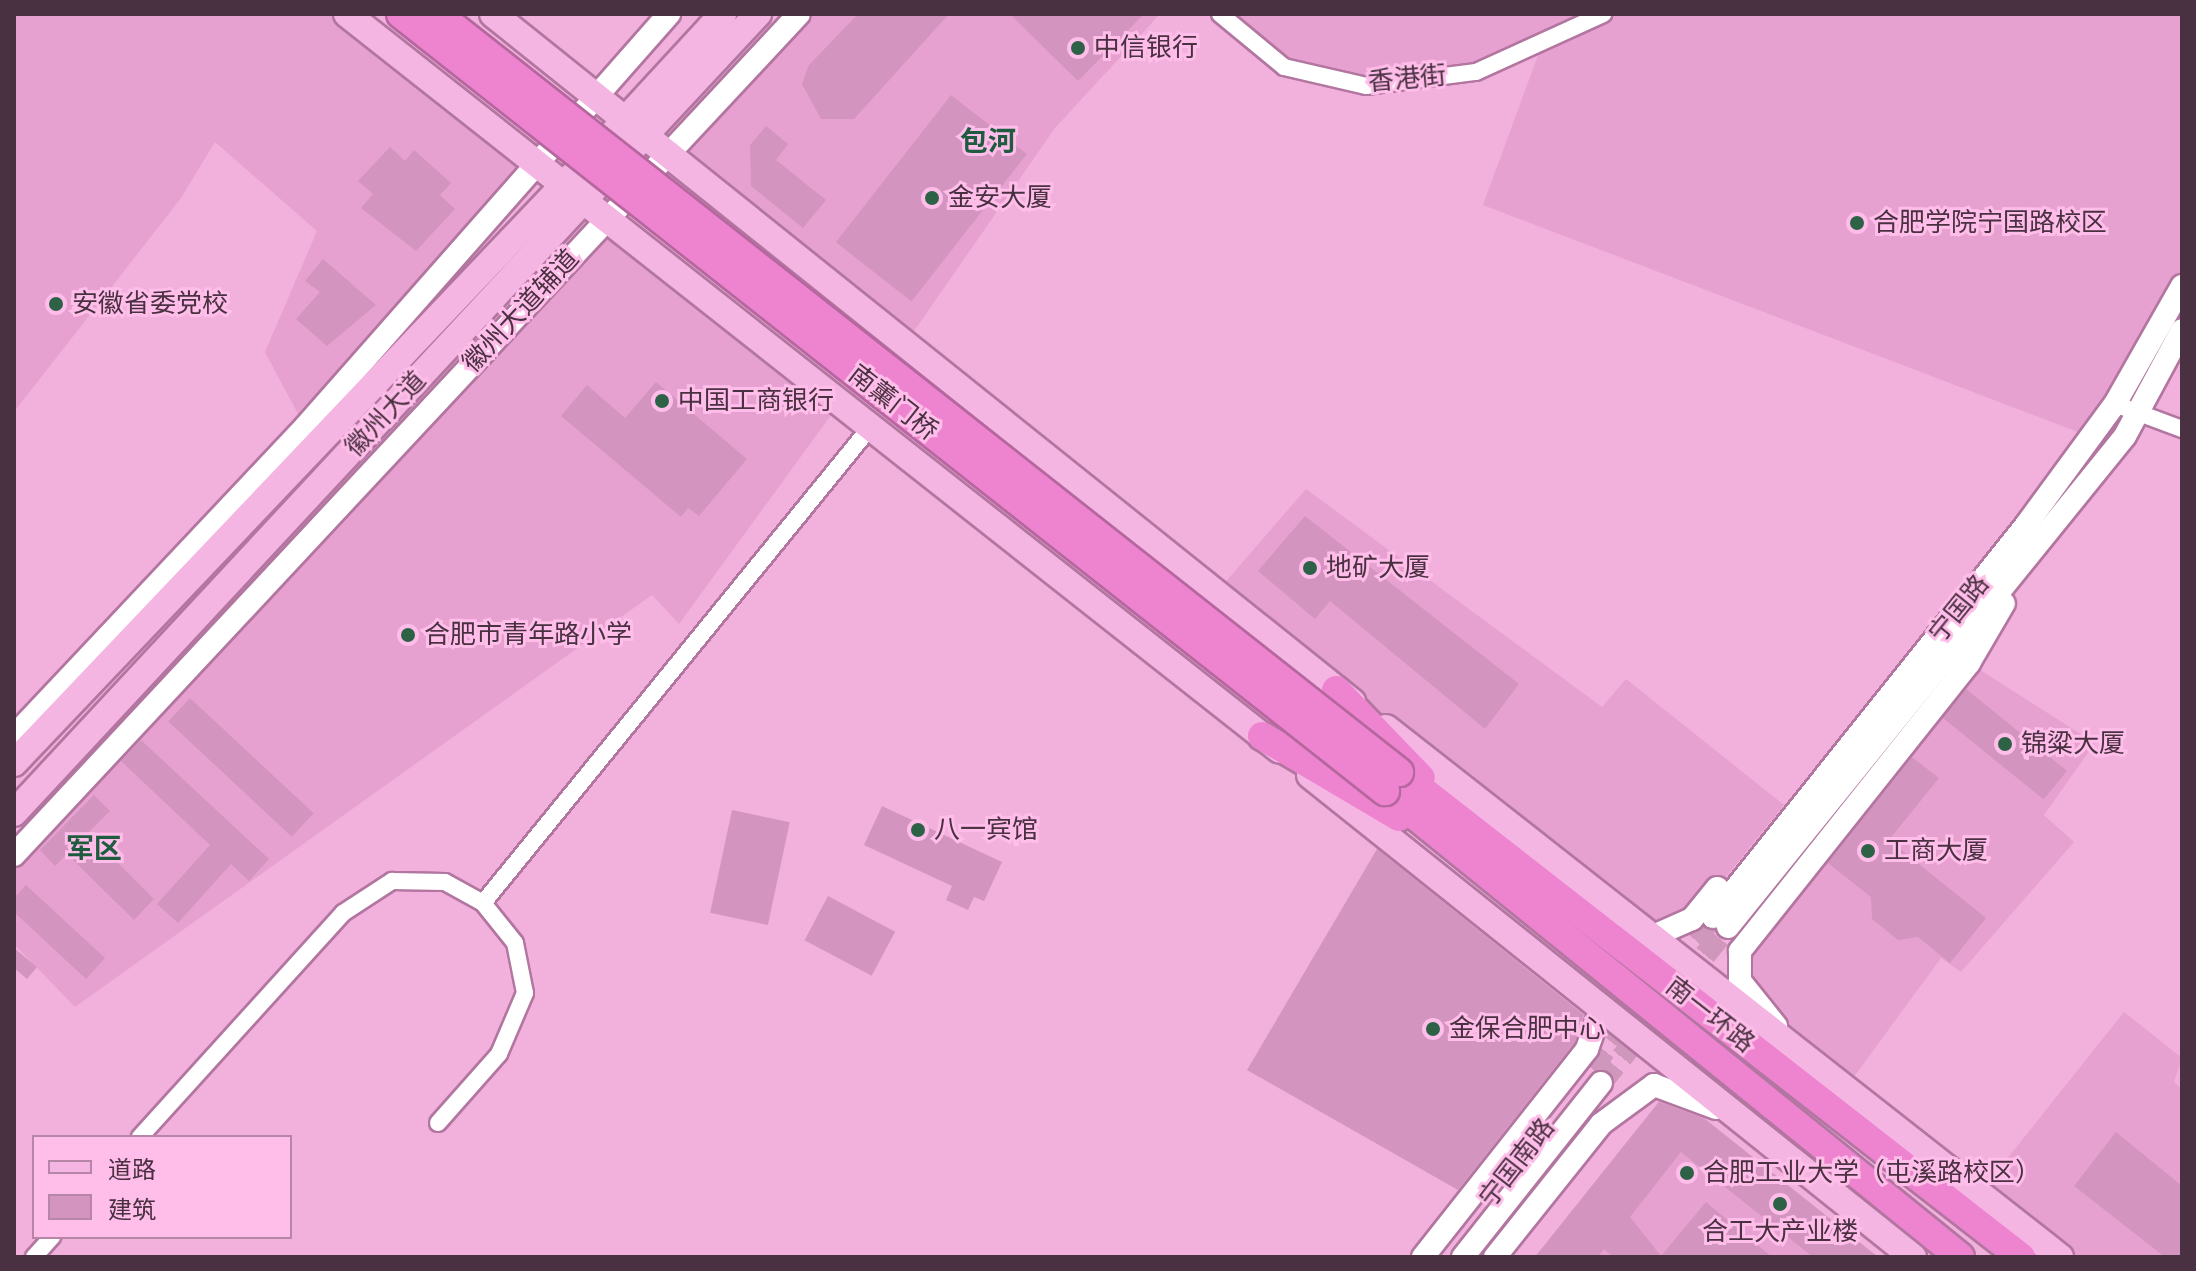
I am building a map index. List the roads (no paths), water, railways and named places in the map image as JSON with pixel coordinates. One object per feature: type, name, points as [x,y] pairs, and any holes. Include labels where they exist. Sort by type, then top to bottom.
[{"type":"highway","name":"南薰门桥","points":[[401,14],[1392,782]]},
{"type":"highway","name":"南薰门桥","points":[[437,14],[1392,782]]},
{"type":"highway","points":[[1336,690],[1463,822]]},
{"type":"highway","points":[[1262,736],[1464,855]]},
{"type":"highway","name":"南一环路","points":[[1392,782],[1463,822],[2021,1257]]},
{"type":"highway","name":"南一环路","points":[[1392,782],[1464,855],[1960,1257]]},
{"type":"main road","points":[[347,14],[873,424],[1913,1257]]},
{"type":"main road","points":[[493,14],[1336,690],[2060,1257]]},
{"type":"main road","points":[[14,736],[305,427],[593,95],[669,14]]},
{"type":"main road","name":"徽州大道","points":[[634,128],[723,14]]},
{"type":"main road","name":"徽州大道","points":[[14,813],[575,191],[634,128],[758,14]]},
{"type":"main road","name":"徽州大道辅道","points":[[14,855],[799,14]]},
{"type":"main road","name":"徽州大道","points":[[14,763],[575,191]]},
{"type":"main road","name":"宁国路","points":[[2034,531],[2115,404],[2182,286]]},
{"type":"main road","name":"宁国路","points":[[1721,922],[2034,531],[2137,412],[2182,330]]},
{"type":"main road","points":[[1651,937],[1692,919],[1948,601],[2034,531]]},
{"type":"main road","points":[[1868,1138],[1740,981],[1740,951],[1969,663],[2034,531]]},
{"type":"main road","points":[[1423,1257],[1587,1049],[1601,1009]]},
{"type":"main road","name":"宁国南路","points":[[1443,1257],[1596,1076],[1463,1257]]},
{"type":"main road","points":[[1495,1257],[1601,1124],[1654,1085],[1695,1096],[1741,1122]]},
{"type":"street","name":"香港街","points":[[1220,14],[1284,67],[1366,86],[1476,72],[1603,14]]},
{"type":"street","points":[[2115,404],[2182,429]]},
{"type":"street","points":[[483,903],[873,424]]},
{"type":"street","points":[[142,1135],[343,913],[392,881],[445,882],[483,903],[515,943],[525,993],[499,1054],[438,1123]]},
{"type":"street","points":[[34,1257],[50,1239]]},
{"type":"tunnel","points":[[1591,1068],[1713,917]]},
{"type":"tunnel","points":[[1601,1083],[1728,927]]},
{"type":"place","name":"中信银行","points":[[1078,48]]},
{"type":"place","name":"金安大厦","points":[[932,198]]},
{"type":"place","name":"合肥学院宁国路校区","points":[[1857,223]]},
{"type":"place","name":"安徽省委党校","points":[[56,304]]},
{"type":"place","name":"中国工商银行","points":[[662,401]]},
{"type":"place","name":"地矿大厦","points":[[1310,568]]},
{"type":"place","name":"合肥市青年路小学","points":[[408,635]]},
{"type":"place","name":"锦粱大厦","points":[[2005,744]]},
{"type":"place","name":"八一宾馆","points":[[918,830]]},
{"type":"place","name":"工商大厦","points":[[1868,851]]},
{"type":"place","name":"金保合肥中心","points":[[1433,1029]]},
{"type":"place","name":"合肥工业大学（屯溪路校区）","points":[[1687,1173]]},
{"type":"place","name":"合工大产业楼","points":[[1780,1204]]},
{"type":"district","name":"包河","points":[[988,142]]},
{"type":"district","name":"军区","points":[[94,849]]}]
